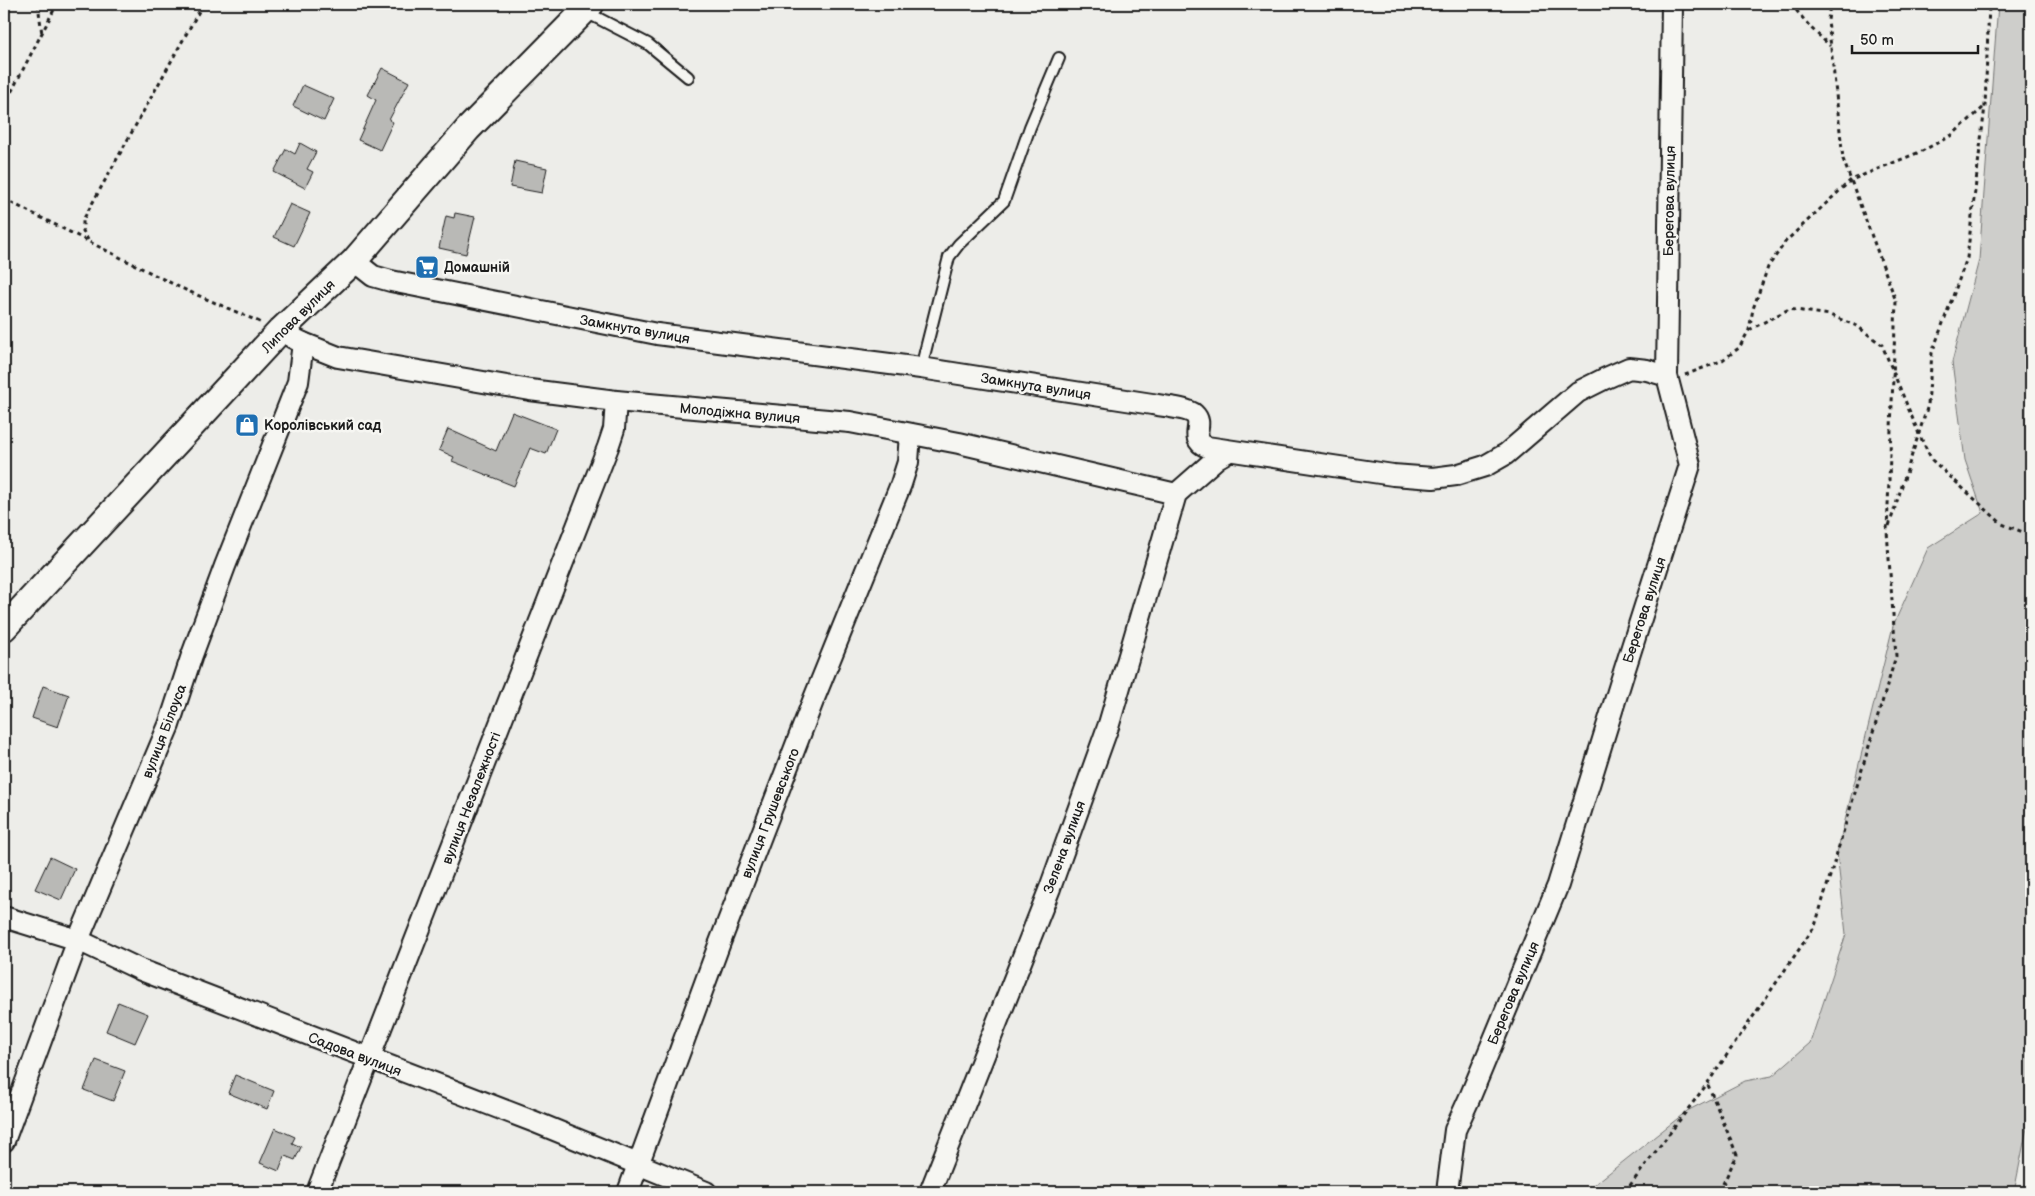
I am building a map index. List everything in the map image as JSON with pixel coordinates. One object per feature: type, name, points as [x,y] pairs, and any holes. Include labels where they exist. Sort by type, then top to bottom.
[{"type":"street","name":"Берегова вулиця","points":[[1447,1192],[1454,1130],[1470,1097],[1558,885],[1690,465],[1666,376],[1672,4]]},
{"type":"street","name":"Липова вулиця","points":[[4,628],[280,331],[354,261],[468,129],[588,7]]},
{"type":"street","name":"Замкнута вулиця","points":[[354,261],[373,276],[391,281],[657,334],[921,368],[1152,404],[1194,415],[1198,421],[1197,438],[1200,444],[1229,452],[1393,475],[1433,478],[1456,475],[1485,466],[1506,454],[1578,392],[1629,368],[1647,370],[1666,376]]},
{"type":"street","points":[[280,331],[303,343]]},
{"type":"street","name":"Молодіжна вулиця","points":[[303,343],[338,357],[446,377],[616,402],[850,422],[959,442],[1176,494]]},
{"type":"street","name":"вулиця Білоуса","points":[[4,1141],[78,940],[169,725],[192,655],[225,566],[298,382],[303,343]]},
{"type":"street","name":"вулиця Незалежності","points":[[317,1192],[608,447],[614,429],[616,402]]},
{"type":"street","name":"вулиця Грушевського","points":[[628,1192],[813,701],[901,484],[908,462],[910,434]]},
{"type":"street","points":[[1176,494],[1217,458],[1229,452]]},
{"type":"street","name":"Зелена вулиця","points":[[930,1192],[1050,888],[1109,724],[1176,494]]},
{"type":"street","name":"Садова вулиця","points":[[4,917],[78,940],[141,970],[535,1122],[706,1192]]},
{"type":"lane","points":[[588,7],[648,44],[688,77]]},
{"type":"lane","points":[[921,368],[949,256],[1004,201],[1030,128],[1059,58]]},
{"type":"path","points":[[38,4],[42,35]]},
{"type":"path","points":[[4,106],[58,4]]},
{"type":"path","points":[[88,240],[83,231],[83,220],[203,4]]},
{"type":"path","points":[[1791,4],[1811,28],[1830,46]]},
{"type":"path","points":[[1626,1192],[1707,1084],[1815,926],[1896,656],[1887,531],[1896,301],[1843,159],[1830,46],[1828,20],[1830,4]]},
{"type":"path","points":[[1887,531],[1928,404],[1932,354],[1967,258],[1985,106],[1989,4]]},
{"type":"path","points":[[1666,376],[1679,377],[1721,360],[1740,348],[1749,330],[1753,309],[1768,267],[1781,248],[1851,180],[1922,151],[1952,135],[1985,106]]},
{"type":"path","points":[[4,199],[181,288],[280,331]]},
{"type":"path","points":[[1749,330],[1790,309],[1830,315],[1857,326],[1882,345],[1919,434],[1932,460],[2002,524],[2031,535]]},
{"type":"path","points":[[1707,1084],[1737,1155],[1719,1192]]},
{"type":"shaded area","points":[[1998,4],[2029,4],[2031,13],[2031,1108],[2014,1192],[1585,1192],[1687,1111],[1745,1081],[1772,1076],[1810,1043],[1846,934],[1837,853],[1893,626],[1928,548],[1983,513],[1965,460],[1952,362],[1979,260]]},
{"type":"building","points":[[382,68],[409,82],[389,120],[393,122],[380,150],[358,140],[376,100],[368,95]]},
{"type":"building","points":[[303,85],[334,99],[324,121],[293,106]]},
{"type":"building","points":[[300,143],[316,152],[307,169],[313,172],[305,188],[274,172],[286,149],[295,154]]},
{"type":"building","points":[[515,161],[547,168],[542,193],[510,187]]},
{"type":"building","points":[[290,204],[310,213],[294,246],[274,237]]},
{"type":"building","points":[[455,213],[475,217],[466,254],[439,248],[446,216],[454,218]]},
{"type":"building","points":[[512,412],[556,429],[546,454],[530,448],[514,486],[452,461],[454,457],[439,450],[448,429],[496,451]]},
{"type":"building","points":[[43,686],[69,695],[58,727],[32,718]]},
{"type":"building","points":[[50,857],[75,869],[61,900],[35,889]]},
{"type":"building","points":[[118,1002],[148,1014],[135,1043],[106,1031]]},
{"type":"building","points":[[96,1060],[125,1071],[113,1101],[84,1090]]},
{"type":"building","points":[[235,1075],[274,1091],[267,1109],[228,1093]]},
{"type":"building","points":[[275,1128],[295,1137],[292,1143],[301,1147],[295,1160],[285,1156],[279,1171],[260,1163]]},
{"type":"place","name":"Домашній","points":[[427,267]]},
{"type":"place","name":"Королівський сад","points":[[247,425]]}]
